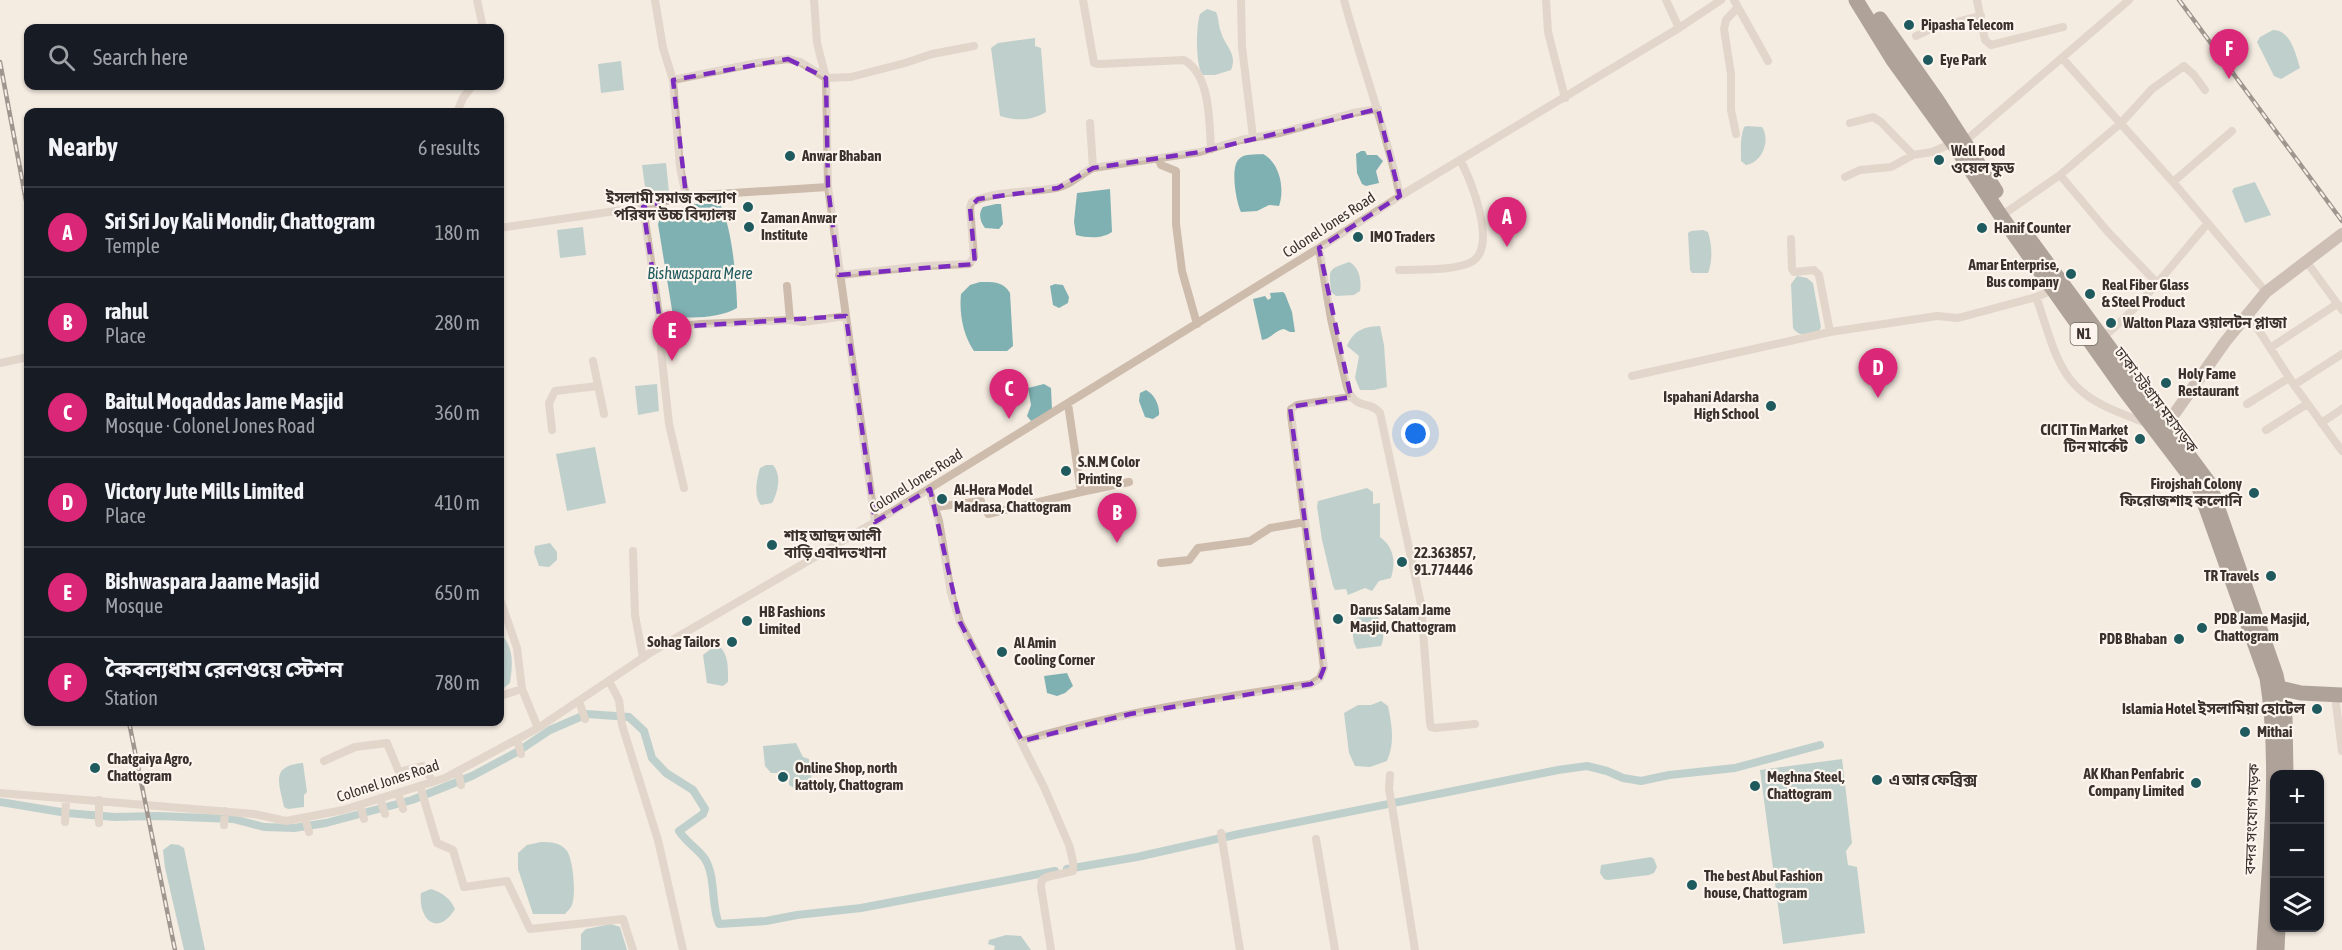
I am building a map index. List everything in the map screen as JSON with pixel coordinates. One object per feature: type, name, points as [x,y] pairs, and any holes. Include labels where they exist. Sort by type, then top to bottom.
[{"type":"highway","name":"ঢাকা-চট্টগ্রাম মহাসড়ক","points":[[1857,0],[1893,60],[1958,142]]},
{"type":"highway","name":"ঢাকা-চট্টগ্রাম মহাসড়ক","points":[[1868,0],[2053,290],[2157,427],[2199,488],[2267,678],[2274,688]]},
{"type":"highway","name":"ঢাকা-চট্টগ্রাম মহাসড়ক","points":[[2005,213],[2102,338],[2157,427]]},
{"type":"highway","points":[[2274,688],[2338,696]]},
{"type":"highway","points":[[2274,688],[2285,718],[2286,770]]},
{"type":"highway","name":"বন্দর সংযোগ সড়ক","points":[[2264,950],[2274,688]]},
{"type":"highway","points":[[2277,950],[2278,932]]},
{"type":"street","points":[[477,0],[482,24]]},
{"type":"street","points":[[656,0],[663,48],[673,80],[680,166],[686,196]]},
{"type":"street","points":[[814,0],[817,43],[826,78],[828,187],[875,522]]},
{"type":"street","points":[[1083,0],[1094,63],[1184,60],[1190,63],[1208,96],[1211,149]]},
{"type":"street","points":[[1241,0],[1242,47],[1253,137]]},
{"type":"street","points":[[1344,0],[1388,142],[1400,196]]},
{"type":"street","points":[[1546,0],[1548,32],[1565,98]]},
{"type":"street","points":[[1666,0],[1679,28]]},
{"type":"street","name":"Colonel Jones Road","points":[[0,793],[99,805],[254,814],[286,821],[360,806],[421,788],[458,772],[580,703],[643,658],[875,522],[1721,0]]},
{"type":"street","points":[[1980,1],[1986,40],[1991,45],[2064,27]]},
{"type":"street","points":[[1845,177],[1860,170],[1891,167],[1913,154],[1932,153],[1958,142],[2062,58],[2124,2]]},
{"type":"street","points":[[1736,134],[1731,110],[1731,74],[1724,29],[1726,20],[1736,4],[1768,61]]},
{"type":"street","points":[[1916,36],[1933,28],[1981,16]]},
{"type":"street","points":[[673,80],[788,59],[800,62],[826,78],[851,77],[932,54],[974,46]]},
{"type":"street","points":[[2062,58],[2173,182],[2266,292]]},
{"type":"street","points":[[2005,213],[2060,175],[2121,123],[2152,88],[2184,66],[2205,90]]},
{"type":"street","points":[[459,108],[469,90]]},
{"type":"street","points":[[839,275],[969,264],[974,257],[970,207],[972,202],[978,199],[1003,193],[1058,188],[1068,185],[1081,173],[1094,168],[1159,160],[1378,109]]},
{"type":"street","points":[[1850,123],[1873,117],[1913,154]]},
{"type":"street","points":[[1090,123],[1094,168]]},
{"type":"street","points":[[2173,182],[2232,131]]},
{"type":"street","points":[[1159,160],[1161,165],[1176,171],[1176,224],[1182,272],[1197,324]]},
{"type":"street","points":[[1399,270],[1462,266],[1474,260],[1482,252],[1483,239],[1477,198],[1471,179],[1460,160]]},
{"type":"street","points":[[2060,175],[2108,232],[2158,284]]},
{"type":"street","points":[[504,227],[643,207],[686,196],[828,187]]},
{"type":"street","points":[[643,207],[661,328],[661,350],[669,424],[684,488]]},
{"type":"street","points":[[2102,338],[2125,320],[2158,284],[2177,257],[2208,224]]},
{"type":"street","points":[[2036,297],[2062,368],[2076,387],[2091,398],[2157,427],[2191,393],[2247,312],[2266,292],[2342,234]]},
{"type":"street","points":[[1791,239],[1794,272],[1814,270],[1820,275],[1830,332]]},
{"type":"street","points":[[1319,248],[1331,319],[1351,397],[1358,403],[1376,409],[1380,413],[1421,604],[1431,727],[1475,724]]},
{"type":"street","points":[[2270,348],[2340,307],[2306,261]]},
{"type":"street","points":[[787,286],[790,320]]},
{"type":"street","points":[[1632,376],[1830,332],[1937,316],[1958,318],[2036,297],[2053,290]]},
{"type":"street","points":[[2247,312],[2307,404],[2342,451]]},
{"type":"street","points":[[661,328],[790,320],[803,322],[846,316]]},
{"type":"street","points":[[2247,404],[2342,354]]},
{"type":"street","points":[[0,363],[24,358]]},
{"type":"street","points":[[593,361],[604,414]]},
{"type":"street","points":[[552,430],[549,403],[555,392],[598,386]]},
{"type":"street","points":[[1022,741],[1064,728],[1130,714],[1311,684],[1320,678],[1324,668],[1292,409],[1297,405],[1351,397]]},
{"type":"street","points":[[1068,404],[1081,492]]},
{"type":"street","points":[[2266,430],[2307,404]]},
{"type":"street","points":[[2321,423],[2342,409]]},
{"type":"street","points":[[936,507],[981,501],[982,507],[985,507],[988,514],[1129,482]]},
{"type":"street","points":[[929,489],[936,507],[951,593],[960,622],[1022,741],[1069,845],[1073,871],[1042,880],[1051,950]]},
{"type":"street","points":[[1161,563],[1189,560],[1198,548],[1250,541],[1270,528],[1305,522]]},
{"type":"street","points":[[633,551],[636,615],[643,658]]},
{"type":"street","points":[[504,611],[517,648],[522,688],[538,728]]},
{"type":"street","points":[[609,681],[619,700],[622,725],[658,840],[682,950]]},
{"type":"street","points":[[504,695],[522,688]]},
{"type":"street","points":[[2338,696],[2342,751]]},
{"type":"street","points":[[580,703],[585,719]]},
{"type":"street","points":[[517,740],[521,754]]},
{"type":"street","points":[[324,761],[355,747],[387,743],[399,772],[423,766],[433,782]]},
{"type":"street","points":[[458,772],[461,785]]},
{"type":"street","points":[[1390,775],[1389,789],[1415,950]]},
{"type":"street","points":[[421,788],[437,843],[453,850],[464,887],[507,881],[530,929],[623,919],[633,950]]},
{"type":"street","points":[[398,795],[403,810]]},
{"type":"street","points":[[381,800],[385,814]]},
{"type":"street","points":[[65,822],[66,802]]},
{"type":"street","points":[[99,805],[99,823]]},
{"type":"street","points":[[360,806],[364,819]]},
{"type":"street","points":[[225,812],[225,825]]},
{"type":"street","points":[[305,818],[309,832]]},
{"type":"street","points":[[1221,833],[1240,950]]},
{"type":"street","points":[[1316,839],[1335,950]]},
{"type":"highlighted area","points":[[788,59],[826,78],[828,187],[839,275],[975,264],[970,207],[978,199],[1058,188],[1093,168],[1200,152],[1378,109],[1400,196],[1319,248],[1351,397],[1290,407],[1324,668],[1320,678],[1311,684],[1130,714],[1022,741],[960,622],[930,489],[875,522],[846,316],[661,328],[643,207],[686,196],[673,80]]},
{"type":"water","points":[[1207,9],[1216,12],[1220,29],[1233,59],[1231,70],[1215,75],[1203,75],[1197,55],[1200,14]]},
{"type":"water","points":[[2273,30],[2284,34],[2288,39],[2300,68],[2281,79],[2274,76],[2257,42],[2260,37]]},
{"type":"water","points":[[1035,38],[1035,46],[1041,48],[1046,112],[1023,119],[1000,116],[991,48],[998,43]]},
{"type":"water","points":[[621,61],[624,90],[601,93],[598,64]]},
{"type":"water","points":[[1744,127],[1762,127],[1766,138],[1760,156],[1746,165],[1741,161],[1741,144]]},
{"type":"water","points":[[1365,151],[1367,155],[1377,155],[1383,161],[1376,171],[1379,183],[1366,186],[1362,184],[1357,173],[1356,154]]},
{"type":"water","points":[[1263,154],[1274,164],[1280,177],[1279,206],[1269,205],[1257,211],[1241,212],[1235,185],[1236,163],[1244,156]]},
{"type":"water","points":[[666,163],[669,192],[646,194],[642,165]]},
{"type":"water","points":[[2255,182],[2271,215],[2245,223],[2232,191],[2234,188]]},
{"type":"water","points":[[1110,189],[1112,232],[1095,237],[1076,235],[1074,222],[1077,193]]},
{"type":"water","name":"Bishwaspara Mere","points":[[694,204],[720,204],[728,225],[733,252],[737,308],[705,317],[673,316],[658,224],[661,215]]},
{"type":"water","points":[[1001,204],[1003,224],[999,229],[985,228],[980,218],[981,209]]},
{"type":"water","points":[[583,227],[586,255],[560,258],[557,230]]},
{"type":"water","points":[[1703,230],[1708,232],[1710,242],[1710,268],[1708,273],[1692,273],[1688,233]]},
{"type":"water","points":[[1349,262],[1359,274],[1360,291],[1354,295],[1336,296],[1331,292],[1331,271]]},
{"type":"water","points":[[1797,276],[1807,278],[1813,283],[1821,327],[1819,331],[1802,334],[1793,328],[1791,284]]},
{"type":"water","points":[[980,282],[1001,284],[1010,293],[1013,346],[1007,351],[974,351],[967,338],[961,316],[961,294],[970,285]]},
{"type":"water","points":[[1063,285],[1069,297],[1068,303],[1059,308],[1053,305],[1050,286]]},
{"type":"water","points":[[1283,292],[1292,312],[1295,332],[1284,329],[1262,340],[1253,299],[1265,296],[1268,300],[1271,298],[1270,293]]},
{"type":"water","points":[[1380,326],[1384,345],[1387,387],[1360,390],[1355,378],[1359,356],[1347,346],[1360,330]]},
{"type":"water","points":[[657,384],[659,411],[638,415],[635,386]]},
{"type":"water","points":[[1044,384],[1051,388],[1052,410],[1031,421],[1027,416],[1031,405],[1028,388]]},
{"type":"water","points":[[1146,390],[1154,397],[1159,407],[1159,415],[1153,419],[1145,417],[1139,401],[1140,393]]},
{"type":"water","points":[[595,447],[606,503],[567,511],[556,454]]},
{"type":"water","points":[[773,465],[776,469],[778,484],[772,503],[761,505],[756,492],[757,482],[760,468]]},
{"type":"water","points":[[1367,488],[1373,492],[1373,504],[1380,503],[1380,537],[1388,545],[1393,555],[1393,572],[1391,578],[1379,581],[1372,591],[1365,588],[1348,595],[1346,589],[1335,590],[1333,586],[1317,506],[1318,501]]},
{"type":"water","points":[[550,543],[557,552],[557,560],[549,567],[539,566],[534,552],[535,546]]},
{"type":"water","points":[[1375,612],[1382,629],[1381,646],[1357,649],[1351,623],[1357,618]]},
{"type":"water","points":[[504,637],[512,662],[510,683],[504,688]]},
{"type":"water","points":[[712,648],[721,648],[727,660],[728,682],[723,686],[707,683],[703,655]]},
{"type":"water","points":[[1067,673],[1073,686],[1057,696],[1047,693],[1044,676]]},
{"type":"water","points":[[1381,701],[1388,706],[1392,727],[1392,741],[1387,761],[1370,767],[1355,766],[1349,753],[1344,713],[1358,705],[1371,705]]},
{"type":"water","points":[[796,743],[803,757],[809,759],[812,782],[794,788],[789,785],[788,773],[771,773],[765,766],[763,746]]},
{"type":"water","points":[[1842,759],[1852,843],[1846,851],[1848,865],[1857,867],[1865,933],[1783,944],[1760,770]]},
{"type":"water","points":[[303,763],[307,792],[304,795],[304,807],[288,809],[284,807],[279,777],[285,768]]},
{"type":"water","points":[[541,842],[558,844],[569,855],[574,878],[574,895],[571,907],[565,914],[533,914],[518,869],[518,853],[527,845]]},
{"type":"water","points":[[171,844],[184,848],[205,950],[184,950],[165,868],[163,850]]},
{"type":"water","points":[[1651,857],[1657,867],[1654,873],[1649,875],[1608,880],[1604,879],[1600,873],[1601,865]]},
{"type":"water","points":[[431,889],[446,896],[455,909],[442,922],[430,922],[423,911],[421,893]]},
{"type":"water","points":[[611,924],[620,927],[627,950],[581,950],[581,934],[586,929]]},
{"type":"water","points":[[1006,935],[1021,936],[1031,950],[994,950],[995,946],[988,944],[989,940]]},
{"type":"waterway","points":[[0,802],[67,813],[115,817],[233,819],[264,827],[294,828],[326,823],[412,800],[472,776],[517,752],[550,730],[587,714],[629,717],[644,731],[652,758],[666,773],[693,790],[705,809],[703,814],[679,831],[705,859],[711,874],[719,924],[766,921],[861,908],[1055,871]]},
{"type":"waterway","points":[[1067,869],[1137,857],[1239,834],[1558,770],[1587,766],[1623,778],[1641,781],[1669,775],[1735,768],[1820,745]]},
{"type":"railway","points":[[2179,0],[2342,221]]},
{"type":"railway","points":[[0,62],[24,190]]},
{"type":"railway","points":[[130,726],[175,950]]},
{"type":"place","name":"Pipasha Telecom","points":[[1909,25]]},
{"type":"place","name":"Eye Park","points":[[1928,60]]},
{"type":"place","name":"কৈবল্যধাম রেলওয়ে স্টেশন","points":[[2229,79]]},
{"type":"place","name":"Anwar Bhaban","points":[[790,156]]},
{"type":"place","name":"Well Food ওয়েল ফুড","points":[[1939,160]]},
{"type":"place","name":"ইসলামী সমাজ কল্যাণ পরিষদ উচ্চ বিদ্যালয়","points":[[748,207]]},
{"type":"place","name":"Zaman Anwar Institute","points":[[749,227]]},
{"type":"place","name":"Hanif Counter","points":[[1982,228]]},
{"type":"place","name":"IMO Traders","points":[[1358,237]]},
{"type":"place","name":"Sri Sri Joy Kali Mondir, Chattogram","points":[[1507,247]]},
{"type":"place","name":"Amar Enterprise, Bus company","points":[[2071,274]]},
{"type":"place","name":"Real Fiber Glass & Steel Product","points":[[2090,294]]},
{"type":"place","name":"Walton Plaza ওয়ালটন প্লাজা","points":[[2111,323]]},
{"type":"place","name":"Bishwaspara Jaame Masjid","points":[[672,361]]},
{"type":"place","name":"Holy Fame Restaurant","points":[[2166,383]]},
{"type":"place","name":"Victory Jute Mills Limited","points":[[1878,398]]},
{"type":"place","name":"Ispahani Adarsha High School","points":[[1771,406]]},
{"type":"place","name":"Baitul Moqaddas Jame Masjid","points":[[1009,419]]},
{"type":"place","name":"CICIT Tin Market টিন মার্কেট","points":[[2140,439]]},
{"type":"place","name":"S.N.M Color Printing","points":[[1066,471]]},
{"type":"place","name":"Firojshah Colony ফিরোজশাহ কলোনি","points":[[2254,493]]},
{"type":"place","name":"Al-Hera Model Madrasa, Chattogram","points":[[942,499]]},
{"type":"place","name":"rahul","points":[[1117,543]]},
{"type":"place","name":"শাহ আছদ আলী বাড়ি এবাদতখানা","points":[[772,545]]},
{"type":"place","name":"22.363857, 91.774446","points":[[1402,562]]},
{"type":"place","name":"TR Travels","points":[[2271,576]]},
{"type":"place","name":"Darus Salam Jame Masjid, Chattogram","points":[[1338,619]]},
{"type":"place","name":"HB Fashions Limited","points":[[747,621]]},
{"type":"place","name":"PDB Jame Masjid, Chattogram","points":[[2202,628]]},
{"type":"place","name":"PDB Bhaban","points":[[2179,639]]},
{"type":"place","name":"Sohag Tailors","points":[[732,642]]},
{"type":"place","name":"Al Amin Cooling Corner","points":[[1002,652]]},
{"type":"place","name":"Islamia Hotel ইসলামিয়া হোটেল","points":[[2317,709]]},
{"type":"place","name":"Mithai","points":[[2245,732]]},
{"type":"place","name":"Chatgaiya Agro, Chattogram","points":[[95,768]]},
{"type":"place","name":"Online Shop, north kattoly, Chattogram","points":[[783,777]]},
{"type":"place","name":"এ আর ফেব্রিক্স","points":[[1877,780]]},
{"type":"place","name":"AK Khan Penfabric Company Limited","points":[[2196,783]]},
{"type":"place","name":"Meghna Steel, Chattogram","points":[[1755,786]]},
{"type":"place","name":"The best Abul Fashion house, Chattogram","points":[[1692,885]]}]
